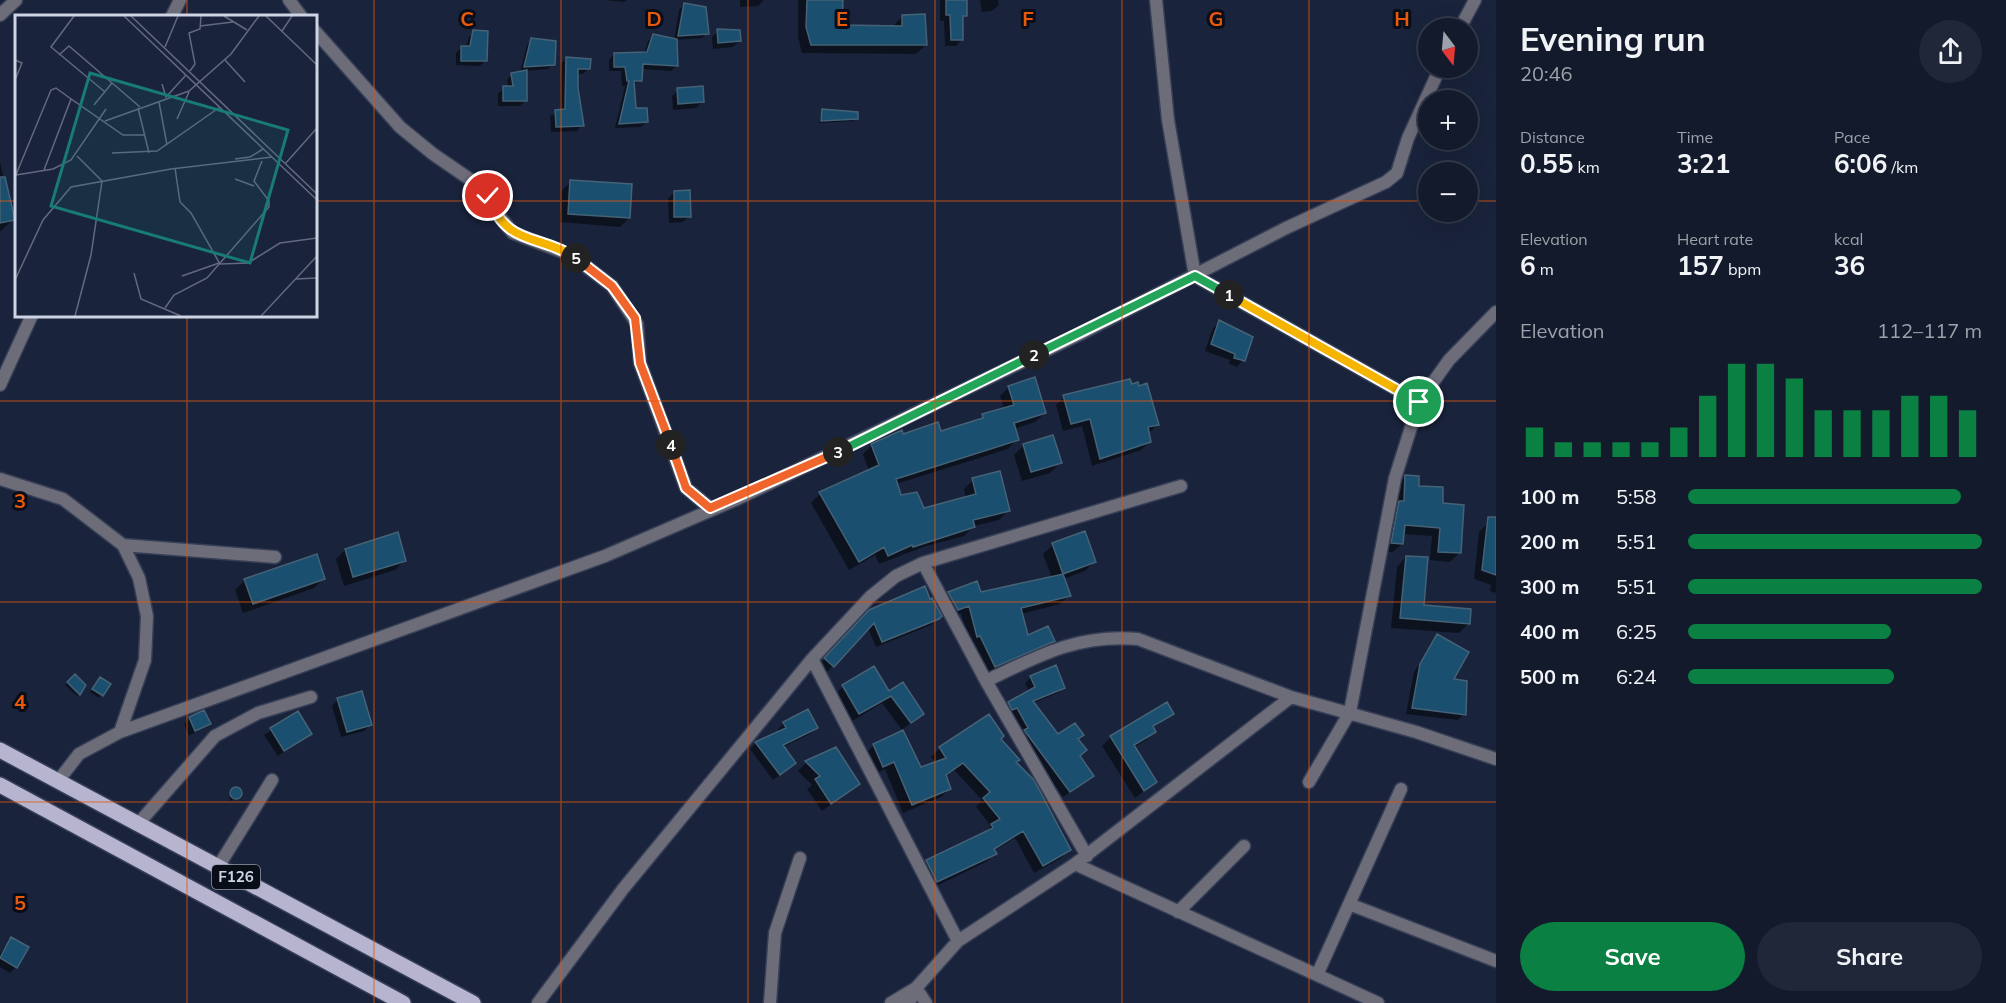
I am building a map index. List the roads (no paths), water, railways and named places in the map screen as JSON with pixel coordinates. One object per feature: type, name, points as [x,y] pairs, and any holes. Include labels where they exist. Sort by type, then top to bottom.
[{"type":"main road","name":"F126","points":[[0,750],[473,1003]]},
{"type":"main road","name":"F126","points":[[0,785],[403,1003]]},
{"type":"street","points":[[0,15],[16,0]]},
{"type":"street","points":[[172,15],[180,0]]},
{"type":"street","points":[[289,0],[300,15]]},
{"type":"street","points":[[1156,0],[1168,120],[1195,276]]},
{"type":"street","points":[[1465,18],[1474,0]]},
{"type":"street","points":[[316,32],[400,127],[433,154],[484,189],[494,209],[513,233],[571,255],[612,286],[638,324],[640,363],[686,488],[710,508]]},
{"type":"street","points":[[58,781],[79,754],[120,732],[605,555],[846,448],[1391,177],[1396,173],[1408,138],[1435,78]]},
{"type":"street","points":[[1195,276],[1419,402]]},
{"type":"street","points":[[1309,782],[1350,712],[1395,478],[1419,402],[1449,360],[1496,312]]},
{"type":"street","points":[[0,386],[32,316]]},
{"type":"street","points":[[0,479],[63,499],[123,545],[139,578],[147,628],[142,672],[120,732]]},
{"type":"street","points":[[538,1003],[622,889],[812,659],[870,597],[896,576],[923,563],[1181,486]]},
{"type":"street","points":[[123,545],[275,557]]},
{"type":"street","points":[[923,563],[986,681],[1086,856]]},
{"type":"street","points":[[986,681],[1056,647],[1126,638],[1150,642],[1291,697],[1350,712],[1496,759]]},
{"type":"street","points":[[812,659],[958,941]]},
{"type":"street","points":[[138,824],[215,736],[258,713],[311,697]]},
{"type":"street","points":[[909,1003],[916,988],[958,941],[1086,856],[1291,697]]},
{"type":"street","points":[[218,867],[273,780]]},
{"type":"street","points":[[1317,975],[1401,789]]},
{"type":"street","points":[[1178,912],[1244,846]]},
{"type":"street","points":[[770,1003],[775,933],[800,858]]},
{"type":"street","points":[[1075,864],[1378,1003]]},
{"type":"street","points":[[1349,904],[1496,961]]},
{"type":"street","points":[[891,1003],[916,988]]},
{"type":"street","points":[[916,988],[926,1003]]}]
